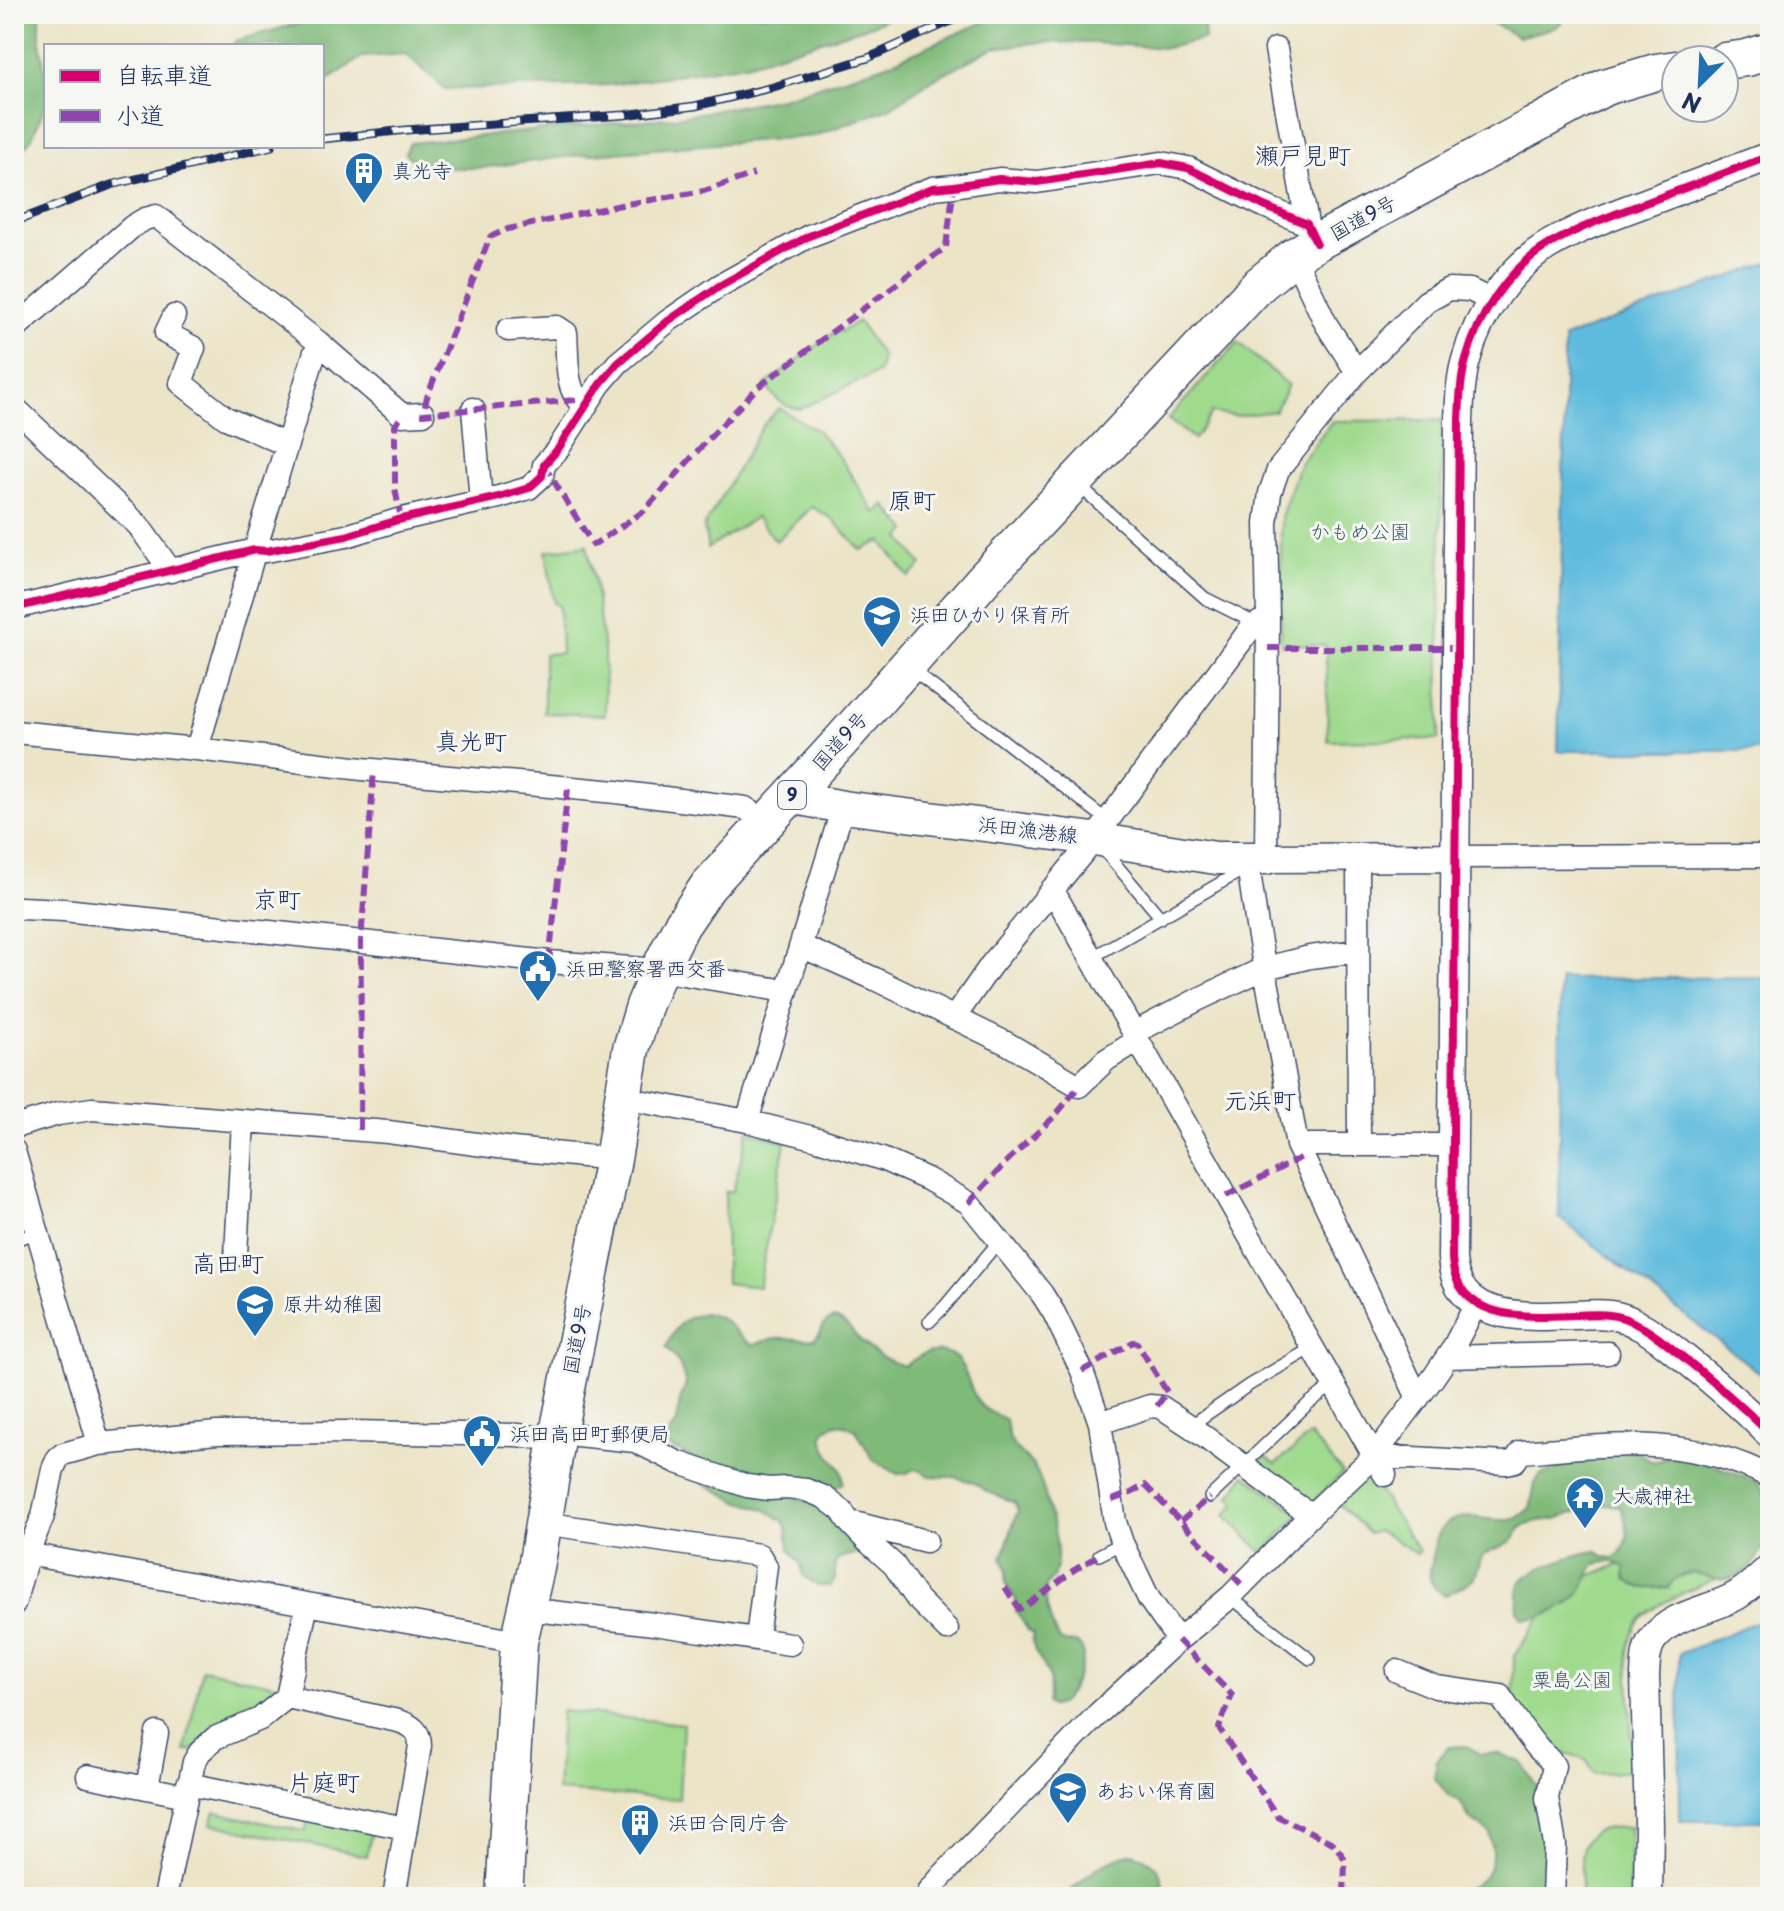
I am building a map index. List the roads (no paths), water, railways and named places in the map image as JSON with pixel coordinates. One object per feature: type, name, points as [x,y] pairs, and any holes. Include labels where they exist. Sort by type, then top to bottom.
[{"type":"highway","name":"国道9号","points":[[504,1897],[522,1626],[613,1159],[631,1049],[644,1006],[681,926],[708,886],[984,579],[1260,284],[1306,241],[1605,87],[1660,71]]},
{"type":"main road","name":"浜田漁港線","points":[[778,810],[843,807],[1101,830],[1216,858],[1254,861]]},
{"type":"street","points":[[1276,49],[1306,241],[1326,324],[1357,372]]},
{"type":"street","points":[[1770,156],[1579,229],[1547,246],[1519,269],[1492,301],[1466,360],[1461,388],[1456,648],[1457,857],[1452,1145],[1453,1267],[1458,1283],[1468,1297],[1489,1311],[1512,1315],[1608,1315],[1639,1325],[1714,1381],[1770,1434]]},
{"type":"street","points":[[14,608],[255,550],[266,551],[346,536],[529,488],[542,476],[544,465],[558,449],[600,384],[618,363],[668,321],[719,286],[809,236],[933,188],[999,179],[1037,182],[1161,163],[1188,168],[1264,206],[1306,241]]},
{"type":"street","points":[[14,329],[133,226],[156,216],[318,342],[402,415],[423,414]]},
{"type":"street","points":[[1418,1398],[1297,1145],[1265,968],[1254,861],[1266,523],[1270,493],[1278,470],[1357,372],[1426,302],[1449,289],[1470,290],[1492,301]]},
{"type":"street","points":[[174,316],[166,333],[194,348],[181,383],[226,418],[287,445]]},
{"type":"street","points":[[508,330],[557,327],[566,333],[570,381],[576,400],[584,406]]},
{"type":"street","points":[[197,749],[318,342]]},
{"type":"street","points":[[14,407],[138,525],[171,571]]},
{"type":"street","points":[[473,409],[481,501]]},
{"type":"street","points":[[954,1018],[991,965],[1101,830],[1251,628],[1263,620]]},
{"type":"street","points":[[14,732],[778,810]]},
{"type":"street","points":[[747,1121],[843,807]]},
{"type":"street","points":[[1254,861],[1770,856]]},
{"type":"street","points":[[1358,858],[1359,1145]]},
{"type":"street","points":[[1052,889],[1379,1465]]},
{"type":"street","points":[[14,909],[64,910],[549,962],[659,970],[786,991]]},
{"type":"street","points":[[801,946],[1008,1044],[1079,1086],[1136,1036],[1197,1000],[1265,968],[1310,957],[1358,951]]},
{"type":"street","points":[[623,1098],[747,1121],[818,1139],[882,1159],[927,1179],[969,1203],[1029,1276],[1054,1313],[1082,1371],[1100,1423],[1115,1522],[1122,1543],[1149,1599],[1178,1640]]},
{"type":"street","points":[[14,1127],[58,1114],[92,1109],[388,1132],[613,1159]]},
{"type":"street","points":[[236,1255],[243,1121]]},
{"type":"street","points":[[1297,1145],[1452,1145]]},
{"type":"street","points":[[14,1151],[99,1444]]},
{"type":"street","points":[[927,1897],[943,1875],[1090,1723],[1178,1640],[1230,1597],[1312,1514],[1379,1465],[1418,1398],[1447,1357],[1476,1304]]},
{"type":"street","points":[[1447,1357],[1608,1353]]},
{"type":"street","points":[[1100,1423],[1154,1406],[1161,1407],[1312,1514]]},
{"type":"street","points":[[14,1604],[21,1550],[43,1516],[53,1469],[63,1454],[99,1444],[217,1433],[558,1436],[635,1441],[677,1462],[747,1486],[806,1490],[824,1497],[842,1511],[849,1522],[894,1565],[917,1599],[947,1629]]},
{"type":"street","points":[[1379,1465],[1463,1459],[1506,1463],[1515,1461],[1521,1452],[1651,1444],[1709,1453],[1770,1477]]},
{"type":"street","points":[[849,1522],[926,1541]]},
{"type":"street","points":[[543,1523],[759,1555],[766,1566],[757,1639]]},
{"type":"street","points":[[21,1550],[307,1604],[522,1626],[757,1639],[790,1644]]},
{"type":"street","points":[[1648,1897],[1647,1653],[1652,1640],[1676,1620],[1735,1596],[1770,1568]]},
{"type":"street","points":[[165,1897],[194,1762],[207,1745],[228,1732],[260,1719],[287,1697],[307,1604]]},
{"type":"street","points":[[1397,1671],[1436,1687],[1500,1696],[1539,1751],[1550,1759],[1554,1766],[1547,1798],[1555,1845],[1553,1897]]},
{"type":"street","points":[[287,1697],[398,1721],[412,1726],[417,1732],[420,1746],[394,1897]]},
{"type":"street","points":[[147,1788],[157,1733]]},
{"type":"street","points":[[88,1776],[405,1828]]},
{"type":"lane","points":[[1074,482],[1205,598],[1263,620]]},
{"type":"lane","points":[[907,666],[1101,830],[1161,918]]},
{"type":"lane","points":[[1091,958],[1254,861]]},
{"type":"lane","points":[[14,1240],[37,1233]]},
{"type":"lane","points":[[929,1322],[1000,1240]]},
{"type":"lane","points":[[1190,1426],[1249,1385],[1312,1348]]},
{"type":"lane","points":[[1210,1497],[1308,1404],[1333,1385]]},
{"type":"lane","points":[[1099,1555],[1122,1543]]},
{"type":"lane","points":[[1230,1597],[1310,1659]]},
{"type":"water","points":[[1770,262],[1770,751],[1558,751],[1564,338]]},
{"type":"water","points":[[1770,977],[1770,1381],[1559,1218],[1560,979]]},
{"type":"water","points":[[1770,1616],[1770,1821],[1680,1821],[1679,1654]]},
{"type":"railway","points":[[324,139],[624,115],[695,106],[770,88],[868,58],[967,14]]},
{"type":"railway","points":[[14,222],[111,185],[264,148]]},
{"type":"place","name":"真光寺","points":[[364,205]]},
{"type":"place","name":"浜田ひかり保育所","points":[[882,649]]},
{"type":"place","name":"浜田警察署西交番","points":[[538,1003]]},
{"type":"place","name":"原井幼稚園","points":[[255,1338]]},
{"type":"place","name":"浜田高田町郵便局","points":[[482,1468]]},
{"type":"place","name":"大歳神社","points":[[1585,1530]]},
{"type":"place","name":"あおい保育園","points":[[1068,1825]]},
{"type":"place","name":"浜田合同庁舎","points":[[640,1857]]},
{"type":"district","name":"瀬戸見町","points":[[1303,156]]},
{"type":"district","name":"原町","points":[[912,501]]},
{"type":"district","name":"真光町","points":[[471,742]]},
{"type":"district","name":"京町","points":[[277,900]]},
{"type":"district","name":"元浜町","points":[[1260,1101]]},
{"type":"district","name":"高田町","points":[[228,1264]]},
{"type":"district","name":"片庭町","points":[[324,1783]]},
{"type":"park label","name":"かもめ公園","points":[[1360,532]]},
{"type":"park label","name":"粟島公園","points":[[1572,1680]]}]
